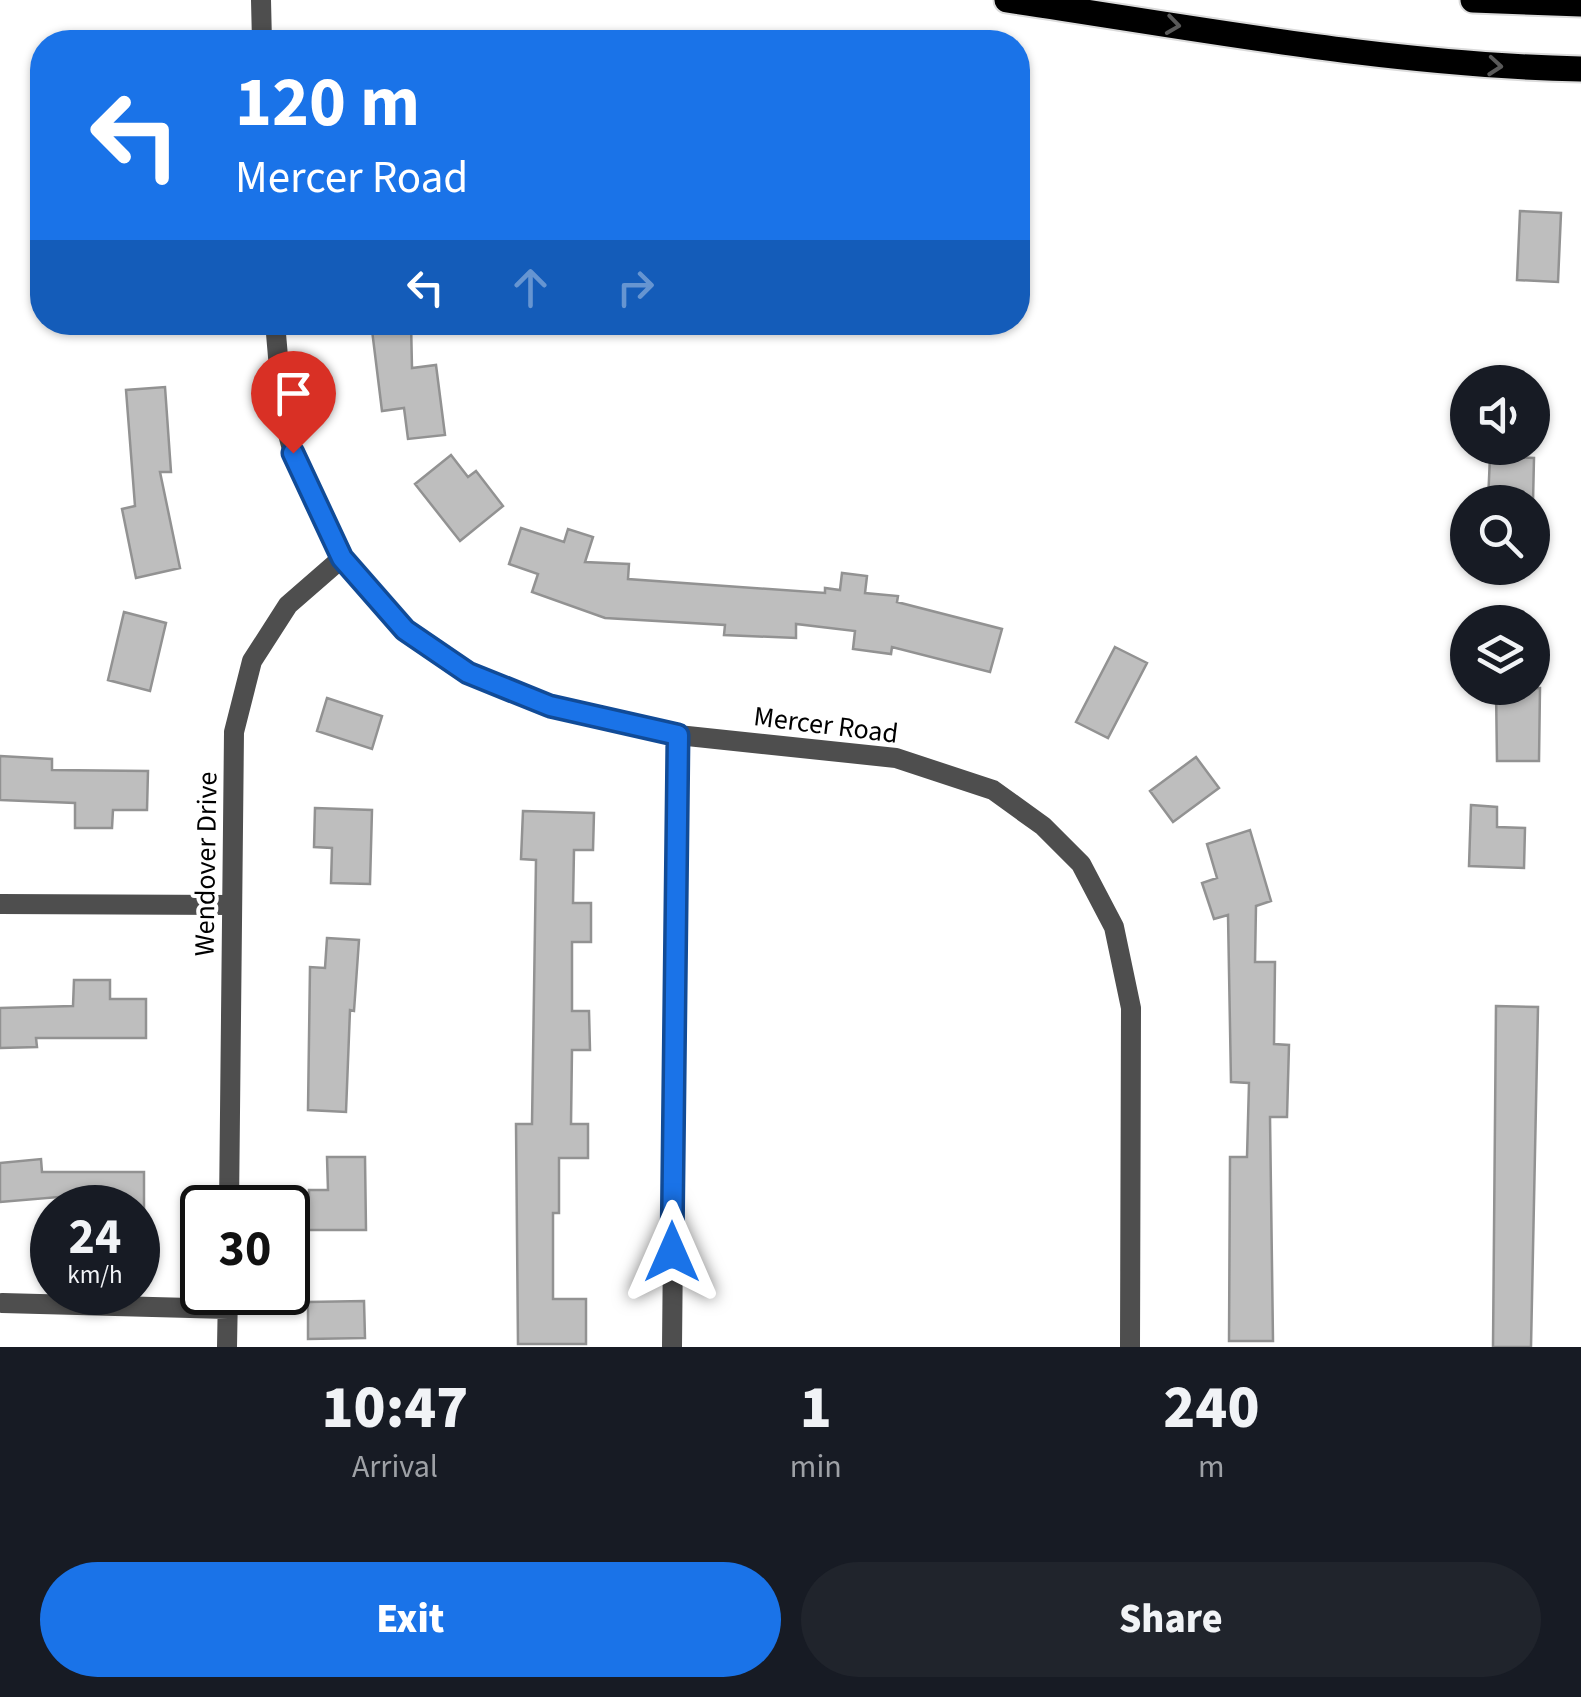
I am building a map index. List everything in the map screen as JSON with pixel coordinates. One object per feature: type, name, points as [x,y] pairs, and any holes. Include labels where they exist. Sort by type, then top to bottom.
[{"type":"main road","points":[[1007,0],[1363,53],[1581,69]]},
{"type":"main road","points":[[1473,0],[1581,4]]},
{"type":"street","points":[[260,0],[261,30]]},
{"type":"street","name":"Mercer Road","points":[[276,335],[283,415],[293,453],[342,558],[405,630],[468,673],[550,706],[678,735],[896,758],[993,790],[1044,826],[1081,864],[1114,927],[1131,1008],[1130,1347]]},
{"type":"street","name":"Wendover Drive","points":[[229,1185],[234,732],[252,662],[288,605],[342,558]]},
{"type":"street","points":[[672,1347],[678,735]]},
{"type":"street","points":[[0,904],[231,906]]},
{"type":"street","points":[[2,1303],[180,1301]]},
{"type":"street","points":[[227,1347],[228,1315]]},
{"type":"building","points":[[1520,211],[1561,213],[1558,282],[1517,280]]},
{"type":"building","points":[[373,335],[411,335],[412,368],[436,365],[445,435],[408,439],[404,408],[382,411]]},
{"type":"building","points":[[165,387],[171,472],[160,472],[180,568],[136,578],[122,509],[135,506],[126,390]]},
{"type":"building","points":[[451,455],[468,477],[476,471],[503,506],[460,541],[415,484]]},
{"type":"building","points":[[1490,465],[1534,465],[1533,485],[1489,485]]},
{"type":"building","points":[[521,528],[564,542],[568,529],[593,537],[585,562],[629,564],[628,579],[825,593],[825,588],[840,590],[842,573],[867,576],[865,593],[898,596],[897,602],[1002,629],[990,672],[892,647],[891,654],[853,649],[855,631],[796,624],[796,638],[724,635],[725,625],[605,618],[532,592],[538,574],[509,564]]},
{"type":"building","points":[[124,612],[166,623],[150,691],[108,680]]},
{"type":"building","points":[[1115,647],[1147,663],[1108,738],[1076,722]]},
{"type":"building","points":[[327,698],[382,716],[372,749],[317,731]]},
{"type":"building","points":[[1496,705],[1540,705],[1539,761],[1497,761]]},
{"type":"building","points":[[0,756],[52,759],[52,770],[148,771],[147,810],[113,810],[112,828],[75,828],[75,803],[0,800]]},
{"type":"building","points":[[1196,757],[1219,788],[1173,822],[1150,791]]},
{"type":"building","points":[[1471,805],[1497,807],[1497,827],[1525,828],[1524,868],[1469,866]]},
{"type":"building","points":[[315,808],[372,810],[370,884],[331,883],[332,848],[314,847]]},
{"type":"building","points":[[523,811],[594,813],[593,850],[574,850],[573,903],[591,903],[591,942],[572,942],[572,1011],[589,1011],[590,1050],[572,1050],[571,1124],[588,1124],[588,1158],[559,1158],[559,1213],[553,1213],[553,1299],[586,1299],[586,1344],[518,1344],[516,1124],[532,1124],[536,860],[521,859]]},
{"type":"building","points":[[1250,830],[1271,901],[1256,906],[1255,962],[1275,962],[1274,1044],[1289,1045],[1287,1117],[1270,1117],[1273,1341],[1229,1341],[1230,1157],[1247,1157],[1249,1083],[1231,1082],[1228,915],[1214,919],[1202,883],[1217,878],[1207,844]]},
{"type":"building","points":[[327,938],[359,940],[354,1011],[350,1010],[346,1112],[308,1110],[310,967],[325,968]]},
{"type":"building","points":[[74,980],[110,980],[110,999],[146,999],[146,1038],[36,1038],[37,1047],[0,1048],[0,1008],[73,1006]]},
{"type":"building","points":[[1496,1006],[1538,1007],[1531,1347],[1493,1347]]},
{"type":"building","points":[[327,1157],[365,1157],[366,1230],[310,1230],[310,1190],[328,1190]]},
{"type":"building","points":[[41,1159],[42,1172],[144,1172],[144,1185],[30,1185],[30,1199],[0,1202],[0,1163]]},
{"type":"building","points":[[364,1301],[365,1338],[308,1339],[310,1302]]},
{"type":"route","points":[[293,453],[342,558],[405,630],[468,673],[550,706],[678,735],[672,1252]]}]
